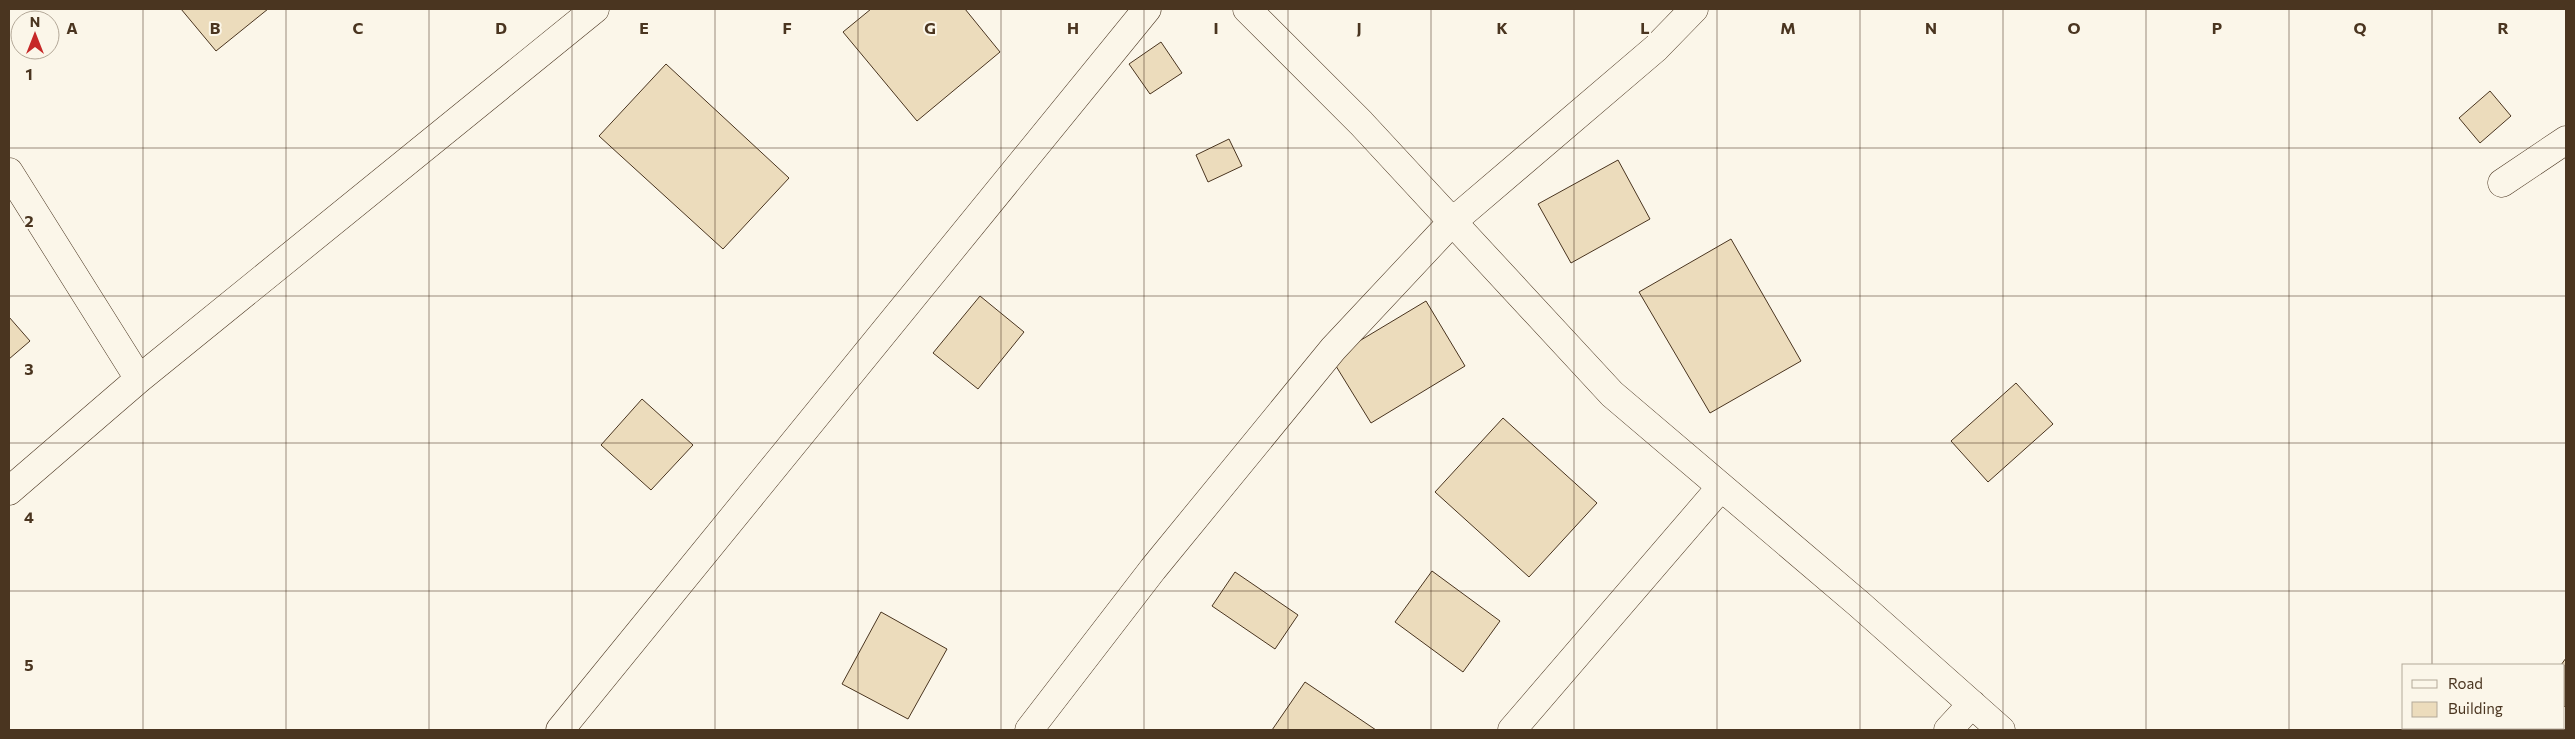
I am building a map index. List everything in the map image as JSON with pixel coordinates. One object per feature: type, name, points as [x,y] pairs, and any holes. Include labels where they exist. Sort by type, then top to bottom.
[{"type":"street","points":[[9,491],[139,379],[595,9]]},
{"type":"street","points":[[560,730],[1148,9]]},
{"type":"street","points":[[1247,9],[1360,123],[1612,394],[2001,730]]},
{"type":"street","points":[[1029,730],[1153,569],[1333,349],[1452,222],[1656,48],[1694,9]]},
{"type":"street","points":[[2502,183],[2566,140]]},
{"type":"street","points":[[9,172],[139,379]]},
{"type":"street","points":[[1512,730],[1721,487]]},
{"type":"street","points":[[1948,730],[1972,704]]},
{"type":"building","points":[[181,9],[268,9],[216,51]]},
{"type":"building","points":[[871,9],[965,9],[1000,52],[917,121],[843,32]]},
{"type":"building","points":[[1161,42],[1182,73],[1150,94],[1129,64]]},
{"type":"building","points":[[666,64],[789,178],[723,249],[599,136]]},
{"type":"building","points":[[2490,91],[2511,116],[2480,143],[2459,118]]},
{"type":"building","points":[[1229,139],[1242,166],[1208,182],[1196,155]]},
{"type":"building","points":[[1618,160],[1650,219],[1571,263],[1538,204]]},
{"type":"building","points":[[1731,239],[1801,361],[1710,413],[1639,292]]},
{"type":"building","points":[[980,296],[1024,332],[978,389],[933,353]]},
{"type":"building","points":[[1426,301],[1465,366],[1371,423],[1331,358]]},
{"type":"building","points":[[9,317],[30,341],[9,359]]},
{"type":"building","points":[[2016,383],[2053,424],[1988,482],[1951,441]]},
{"type":"building","points":[[642,399],[693,445],[651,490],[601,445]]},
{"type":"building","points":[[1503,418],[1597,503],[1529,577],[1435,492]]},
{"type":"building","points":[[1432,571],[1500,621],[1463,672],[1395,622]]},
{"type":"building","points":[[1235,572],[1298,615],[1275,649],[1212,606]]},
{"type":"building","points":[[881,612],[947,649],[908,719],[842,684]]},
{"type":"building","points":[[2566,658],[2566,708],[2565,664],[2562,664]]},
{"type":"building","points":[[1305,682],[1376,730],[1272,730]]}]
